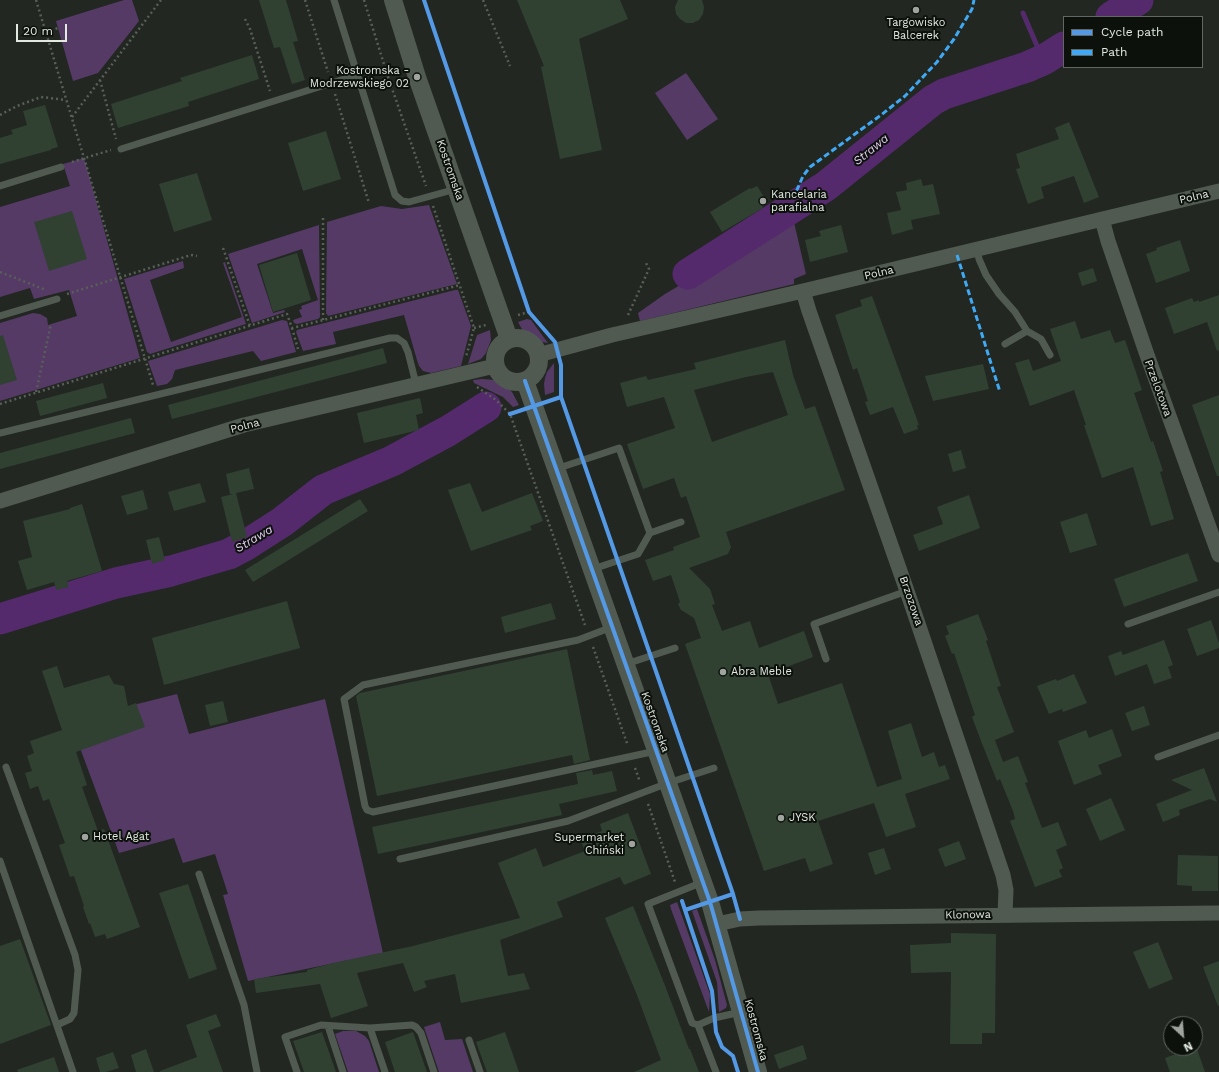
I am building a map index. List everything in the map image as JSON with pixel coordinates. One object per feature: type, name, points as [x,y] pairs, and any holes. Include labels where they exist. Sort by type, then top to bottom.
[{"type":"street","name":"Kostromska","points":[[393,0],[417,77],[509,339]]},
{"type":"street","name":"Polna","points":[[538,355],[631,331],[977,250],[1219,191]]},
{"type":"street","name":"Przelotowa","points":[[1102,219],[1146,352],[1219,555]]},
{"type":"street","name":"Brzozowa","points":[[803,291],[1003,874],[1006,890],[1005,915]]},
{"type":"street","points":[[518,338],[526,340],[533,345],[538,355],[539,364],[536,373],[525,381],[516,383],[507,381],[499,375],[495,366],[494,358],[497,350],[502,343],[509,339],[518,338]]},
{"type":"street","name":"Polna","points":[[0,501],[244,425],[495,366]]},
{"type":"street","name":"Kostromska","points":[[525,381],[703,882],[717,924],[758,1072]]},
{"type":"street","name":"Klonowa","points":[[717,924],[740,919],[759,918],[1219,913]]},
{"type":"lane","points":[[334,0],[395,195],[402,201],[409,202],[456,189]]},
{"type":"lane","points":[[123,148],[357,75]]},
{"type":"lane","points":[[0,186],[61,167]]},
{"type":"lane","points":[[977,250],[986,275],[999,294],[1015,312],[1027,332],[1040,339],[1050,354]]},
{"type":"lane","points":[[0,316],[57,299]]},
{"type":"lane","points":[[1005,344],[1027,332]]},
{"type":"lane","points":[[0,432],[390,338],[397,338],[404,343],[408,352],[416,384]]},
{"type":"lane","points":[[556,469],[619,448],[650,533]]},
{"type":"lane","points":[[592,570],[638,554],[650,533],[681,522]]},
{"type":"lane","points":[[826,659],[814,624],[907,591]]},
{"type":"lane","points":[[1128,624],[1219,592]]},
{"type":"lane","points":[[612,627],[578,640],[363,685],[344,699],[365,806],[367,810],[373,812],[656,751]]},
{"type":"lane","points":[[625,664],[675,648]]},
{"type":"lane","points":[[1158,757],[1219,735]]},
{"type":"lane","points":[[6,767],[75,955],[78,970],[74,1013],[70,1019],[57,1025]]},
{"type":"lane","points":[[400,859],[568,821],[668,783],[714,768]]},
{"type":"lane","points":[[0,861],[73,1072]]},
{"type":"lane","points":[[199,874],[244,1005],[257,1072]]},
{"type":"lane","points":[[703,882],[648,904],[692,1023],[698,1025],[714,1018],[742,1011]]},
{"type":"lane","points":[[297,1072],[285,1037],[321,1025],[370,1028],[412,1025],[421,1033],[434,1072]]},
{"type":"lane","points":[[698,1025],[716,1072]]},
{"type":"lane","points":[[328,1026],[343,1072]]},
{"type":"lane","points":[[370,1028],[385,1072]]},
{"type":"lane","points":[[469,1040],[480,1072]]},
{"type":"path","points":[[36,0],[156,395]]},
{"type":"path","points":[[72,117],[161,0]]},
{"type":"path","points":[[305,0],[369,203]]},
{"type":"path","points":[[483,0],[510,66]]},
{"type":"path","points":[[245,19],[250,29],[273,101]]},
{"type":"path","points":[[46,32],[58,28]]},
{"type":"path","points":[[100,80],[116,139],[123,148]]},
{"type":"path","points":[[0,115],[17,106],[41,97],[54,97],[66,100]]},
{"type":"path","points":[[61,167],[64,164],[114,149],[123,148]]},
{"type":"path","points":[[323,218],[323,320]]},
{"type":"path","points":[[223,248],[250,326]]},
{"type":"path","points":[[0,272],[56,294],[57,299],[70,292],[191,255],[197,256]]},
{"type":"path","points":[[631,331],[628,316],[649,269],[646,263]]},
{"type":"path","points":[[292,328],[460,285]]},
{"type":"path","points":[[0,404],[287,314],[301,359]]},
{"type":"path","points":[[36,392],[51,324]]},
{"type":"path","points":[[474,385],[496,400],[510,414],[679,892]]},
{"type":"shaded area","points":[[124,0],[132,0],[139,21],[98,73],[73,81],[56,21]]},
{"type":"shaded area","points":[[686,73],[718,119],[687,140],[655,93]]},
{"type":"shaded area","points":[[84,158],[140,358],[0,401],[0,323],[33,313],[40,314],[47,318],[48,325],[77,316],[69,290],[34,299],[30,288],[0,297],[0,207],[70,186],[63,164]]},
{"type":"shaded area","points":[[429,205],[457,284],[328,316],[326,313],[327,222],[381,206],[402,209]]},
{"type":"shaded area","points":[[793,218],[806,274],[794,279],[794,284],[640,321],[638,313],[665,294]]},
{"type":"shaded area","points":[[319,225],[320,317],[318,319],[297,324],[294,323],[293,320],[302,317],[299,310],[302,309],[301,306],[318,300],[302,249],[257,264],[273,313],[284,310],[285,312],[252,323],[228,254]]},
{"type":"shaded area","points":[[183,261],[184,268],[150,280],[171,342],[242,317],[223,263],[225,262],[246,324],[150,354],[147,352],[124,279]]},
{"type":"shaded area","points":[[458,290],[471,326],[461,366],[431,373],[423,371],[419,366],[404,315],[333,332],[336,344],[303,351],[296,332],[297,330]]},
{"type":"shaded area","points":[[527,319],[531,320],[548,343],[537,341],[524,333],[518,322]]},
{"type":"shaded area","points":[[282,320],[287,321],[296,352],[261,361],[253,351],[175,370],[172,379],[167,384],[157,386],[148,361]]},
{"type":"shaded area","points":[[490,330],[491,340],[486,353],[481,359],[468,364],[477,335]]},
{"type":"shaded area","points":[[554,363],[554,392],[545,395],[545,378],[547,372]]},
{"type":"shaded area","points":[[473,380],[495,380],[503,383],[512,392],[519,405],[513,407],[503,397],[474,383]]},
{"type":"shaded area","points":[[485,404],[490,410],[456,430],[449,420],[456,421]]},
{"type":"shaded area","points":[[177,694],[189,734],[325,699],[383,953],[248,981],[223,895],[228,894],[215,854],[183,863],[174,838],[119,853],[70,721]]},
{"type":"shaded area","points":[[677,902],[710,994],[709,1012],[671,909],[670,905]]},
{"type":"shaded area","points":[[697,909],[715,960],[727,1005],[726,1008],[719,1012],[717,982],[692,911]]},
{"type":"shaded area","points":[[440,1022],[445,1040],[462,1039],[473,1072],[439,1072],[424,1027]]},
{"type":"shaded area","points":[[343,1031],[356,1031],[365,1036],[369,1041],[379,1072],[348,1072],[335,1034]]},
{"type":"building","points":[[259,0],[286,0],[298,41],[293,42],[305,80],[292,84],[280,47],[274,48]]},
{"type":"building","points":[[517,0],[620,0],[628,19],[579,39],[602,150],[560,159],[541,67],[544,66]]},
{"type":"building","points":[[678,0],[702,0],[704,7],[703,14],[699,20],[693,23],[686,23],[680,19],[676,14],[675,7]]},
{"type":"building","points":[[252,55],[259,79],[188,102],[189,106],[118,128],[111,104],[182,81],[180,78]]},
{"type":"building","points":[[45,105],[58,147],[0,164],[0,138],[13,134],[11,130],[27,125],[23,111]]},
{"type":"building","points":[[1069,122],[1099,197],[1084,203],[1074,176],[1041,187],[1044,198],[1028,204],[1016,169],[1020,168],[1016,154],[1059,139],[1055,128]]},
{"type":"building","points":[[326,131],[341,179],[303,191],[288,143]]},
{"type":"building","points":[[197,173],[212,220],[174,232],[159,184]]},
{"type":"building","points":[[921,179],[923,186],[933,184],[940,214],[911,220],[913,229],[892,235],[887,213],[901,210],[896,192],[907,190],[906,183]]},
{"type":"building","points":[[757,186],[768,203],[762,207],[763,208],[722,232],[710,212],[750,188],[751,189]]},
{"type":"building","points":[[72,211],[87,259],[49,271],[34,222]]},
{"type":"building","points":[[841,225],[848,252],[810,262],[805,240],[821,236],[819,231]]},
{"type":"building","points":[[1180,240],[1190,271],[1156,283],[1146,254],[1157,250],[1156,248]]},
{"type":"building","points":[[297,253],[311,300],[273,312],[259,265]]},
{"type":"building","points":[[1093,268],[1097,281],[1082,286],[1078,273]]},
{"type":"building","points":[[1219,295],[1219,350],[1217,351],[1207,322],[1174,334],[1165,308],[1192,298],[1194,302],[1199,300],[1199,302]]},
{"type":"building","points":[[872,296],[919,425],[917,425],[918,429],[904,434],[893,407],[870,415],[865,402],[868,401],[857,368],[853,370],[835,315],[862,306],[860,300]]},
{"type":"building","points":[[1075,321],[1081,339],[1110,330],[1115,343],[1125,340],[1142,390],[1134,393],[1163,471],[1160,472],[1174,519],[1151,526],[1133,467],[1102,478],[1074,390],[1030,406],[1015,363],[1029,359],[1033,371],[1061,361],[1050,329]]},
{"type":"building","points":[[3,335],[17,380],[0,385],[0,336]]},
{"type":"building","points":[[785,340],[793,375],[805,409],[815,406],[845,490],[726,532],[731,547],[728,554],[689,568],[710,589],[715,604],[712,605],[722,631],[750,621],[759,648],[804,631],[813,657],[768,674],[778,704],[842,683],[877,787],[902,779],[888,731],[911,723],[922,757],[934,752],[939,767],[945,765],[950,779],[905,794],[916,827],[886,837],[874,803],[818,821],[833,864],[810,872],[805,858],[764,871],[685,644],[701,638],[694,618],[681,610],[678,604],[680,602],[671,575],[653,581],[645,560],[674,550],[673,547],[700,537],[686,496],[681,498],[674,478],[643,489],[627,444],[675,428],[664,397],[627,407],[620,383],[646,376],[648,380],[696,369],[694,363]],"holes":[[[773,372],[788,415],[712,442],[694,390]]]},
{"type":"building","points":[[383,348],[387,363],[172,419],[168,405]]},
{"type":"building","points":[[983,364],[989,389],[933,401],[925,376]]},
{"type":"building","points":[[103,383],[107,398],[40,416],[36,401]]},
{"type":"building","points":[[1219,395],[1219,476],[1217,476],[1192,405]]},
{"type":"building","points":[[420,398],[423,413],[416,415],[419,430],[364,443],[357,413]]},
{"type":"building","points":[[131,418],[135,433],[0,469],[0,453]]},
{"type":"building","points":[[961,450],[966,468],[953,472],[948,454]]},
{"type":"building","points":[[249,468],[254,489],[236,493],[247,537],[232,542],[221,497],[233,494],[230,494],[226,474]]},
{"type":"building","points":[[200,483],[206,502],[174,511],[168,492]]},
{"type":"building","points":[[470,483],[482,512],[532,493],[543,521],[530,526],[532,530],[471,551],[448,490]]},
{"type":"building","points":[[143,490],[148,509],[127,515],[121,496]]},
{"type":"building","points":[[969,495],[980,528],[919,551],[913,535],[943,524],[937,507]]},
{"type":"building","points":[[360,499],[368,511],[253,582],[245,570]]},
{"type":"building","points":[[82,504],[102,571],[67,581],[69,587],[56,590],[54,582],[27,590],[18,561],[32,557],[23,521],[70,509]]},
{"type":"building","points":[[1087,513],[1097,545],[1070,553],[1060,522]]},
{"type":"building","points":[[159,537],[165,560],[152,564],[146,540]]},
{"type":"building","points":[[1188,553],[1198,581],[1124,607],[1114,579]]},
{"type":"building","points":[[287,601],[300,648],[164,685],[152,638]]},
{"type":"building","points":[[551,603],[556,619],[505,633],[501,617]]},
{"type":"building","points":[[978,614],[988,640],[986,641],[1001,686],[997,687],[1014,732],[995,740],[1003,762],[1018,756],[1028,782],[1025,783],[1042,828],[1058,822],[1067,845],[1056,850],[1063,868],[1059,870],[1062,877],[1035,887],[1010,821],[1015,819],[1013,811],[1000,779],[997,781],[981,741],[972,717],[975,715],[954,653],[952,654],[945,636],[949,634],[946,626]]},
{"type":"building","points":[[1211,620],[1219,643],[1219,648],[1197,656],[1187,629]]},
{"type":"building","points":[[1164,640],[1173,665],[1168,667],[1172,678],[1154,684],[1147,664],[1115,676],[1108,656],[1121,651],[1123,655]]},
{"type":"building","points":[[567,649],[590,760],[574,764],[572,755],[377,796],[356,696],[360,693]]},
{"type":"building","name":"Hotel Agat","points":[[57,666],[64,688],[109,675],[114,684],[124,686],[128,706],[136,703],[145,727],[76,752],[87,785],[82,787],[98,831],[104,829],[140,927],[107,939],[105,934],[95,937],[90,923],[89,924],[74,876],[70,877],[59,845],[65,843],[49,799],[43,801],[38,786],[30,789],[25,773],[32,771],[27,756],[34,753],[30,741],[62,730],[42,671]]},
{"type":"building","points":[[1074,674],[1087,703],[1063,712],[1062,709],[1049,714],[1037,686],[1056,679],[1057,681]]},
{"type":"building","points":[[223,701],[228,722],[210,726],[205,705]]},
{"type":"building","points":[[1144,706],[1150,725],[1132,731],[1125,713]]},
{"type":"building","points":[[1112,729],[1122,756],[1098,765],[1102,774],[1074,785],[1058,741],[1086,730],[1089,738]]},
{"type":"building","points":[[1204,768],[1217,802],[1210,799],[1179,810],[1180,815],[1163,822],[1156,804],[1192,790],[1171,780]]},
{"type":"building","points":[[592,770],[593,775],[612,771],[617,791],[559,804],[562,815],[378,854],[372,827],[578,784],[576,773]]},
{"type":"building","points":[[1111,798],[1125,830],[1100,841],[1086,809]]},
{"type":"building","points":[[628,813],[651,874],[624,885],[620,877],[557,902],[563,917],[500,940],[508,976],[524,973],[530,989],[461,1003],[455,974],[424,981],[427,987],[414,992],[403,963],[357,973],[368,1006],[331,1018],[320,984],[256,993],[254,979],[307,972],[307,970],[333,963],[413,946],[520,918],[498,863],[536,848],[543,867],[585,851],[580,839],[602,831],[600,824]]},
{"type":"building","points":[[959,841],[966,859],[945,867],[938,849]]},
{"type":"building","points":[[884,848],[891,869],[875,875],[868,853]]},
{"type":"building","points":[[1178,855],[1218,856],[1218,891],[1192,891],[1192,886],[1177,885]]},
{"type":"building","points":[[188,884],[217,969],[189,979],[159,893]]},
{"type":"building","points":[[633,906],[699,1072],[634,1072],[661,1060],[637,995],[605,918]]},
{"type":"building","points":[[951,933],[996,934],[995,1033],[982,1033],[982,1044],[950,1044],[951,972],[911,973],[910,945],[951,943]]},
{"type":"building","points":[[20,939],[51,1025],[0,1044],[0,946]]},
{"type":"building","points":[[1158,942],[1173,979],[1149,989],[1133,952]]},
{"type":"building","points":[[1219,961],[1219,1005],[1218,1006],[1203,967]]},
{"type":"building","points":[[216,1014],[221,1026],[208,1031],[223,1072],[160,1072],[197,1057],[186,1025]]},
{"type":"building","points":[[322,1032],[336,1072],[304,1072],[293,1041]]},
{"type":"building","points":[[413,1032],[427,1072],[395,1072],[385,1042]]},
{"type":"building","points":[[505,1032],[519,1072],[487,1072],[476,1042]]},
{"type":"building","points":[[803,1045],[807,1059],[779,1069],[774,1055]]},
{"type":"building","points":[[146,1049],[154,1072],[136,1072],[131,1055]]},
{"type":"building","points":[[113,1052],[119,1068],[106,1072],[100,1072],[96,1058]]},
{"type":"building","points":[[1170,1056],[1199,1056],[1205,1072],[1170,1072],[1165,1058]]},
{"type":"building","points":[[54,1057],[59,1072],[18,1072],[17,1070]]},
{"type":"waterway","name":"Strawa","points":[[1113,16],[1138,0]]},
{"type":"waterway","points":[[1023,13],[1043,60]]},
{"type":"waterway","name":"Strawa","points":[[688,274],[826,186],[933,100],[944,94],[1027,67],[1045,59],[1063,48]]},
{"type":"waterway","name":"Strawa","points":[[0,619],[116,583],[171,571],[229,554],[282,522],[323,490],[392,461],[448,431],[486,407]]},
{"type":"marked path","points":[[793,199],[803,176],[810,167],[905,96],[937,62],[954,39],[972,9],[974,0]]},
{"type":"marked path","points":[[957,255],[1000,392]]},
{"type":"cycle path","points":[[424,0],[529,312],[555,342],[561,365],[561,397],[733,894],[740,919]]},
{"type":"cycle path","points":[[525,381],[710,902],[758,1072]]},
{"type":"cycle path","points":[[510,414],[561,397]]},
{"type":"cycle path","points":[[685,910],[733,894]]},
{"type":"cycle path","points":[[682,901],[712,991],[716,1032],[722,1047],[733,1056],[738,1072]]},
{"type":"place","name":"Targowisko Balcerek","points":[[916,10]]},
{"type":"place","name":"Kostromska - Modrzewskiego 02","points":[[417,77]]},
{"type":"place","name":"Kancelaria parafialna","points":[[763,201]]},
{"type":"place","name":"Abra Meble","points":[[723,672]]},
{"type":"place","name":"JYSK","points":[[781,818]]},
{"type":"place","name":"Hotel Agat","points":[[85,837]]},
{"type":"place","name":"Supermarket Chiński","points":[[632,844]]}]
